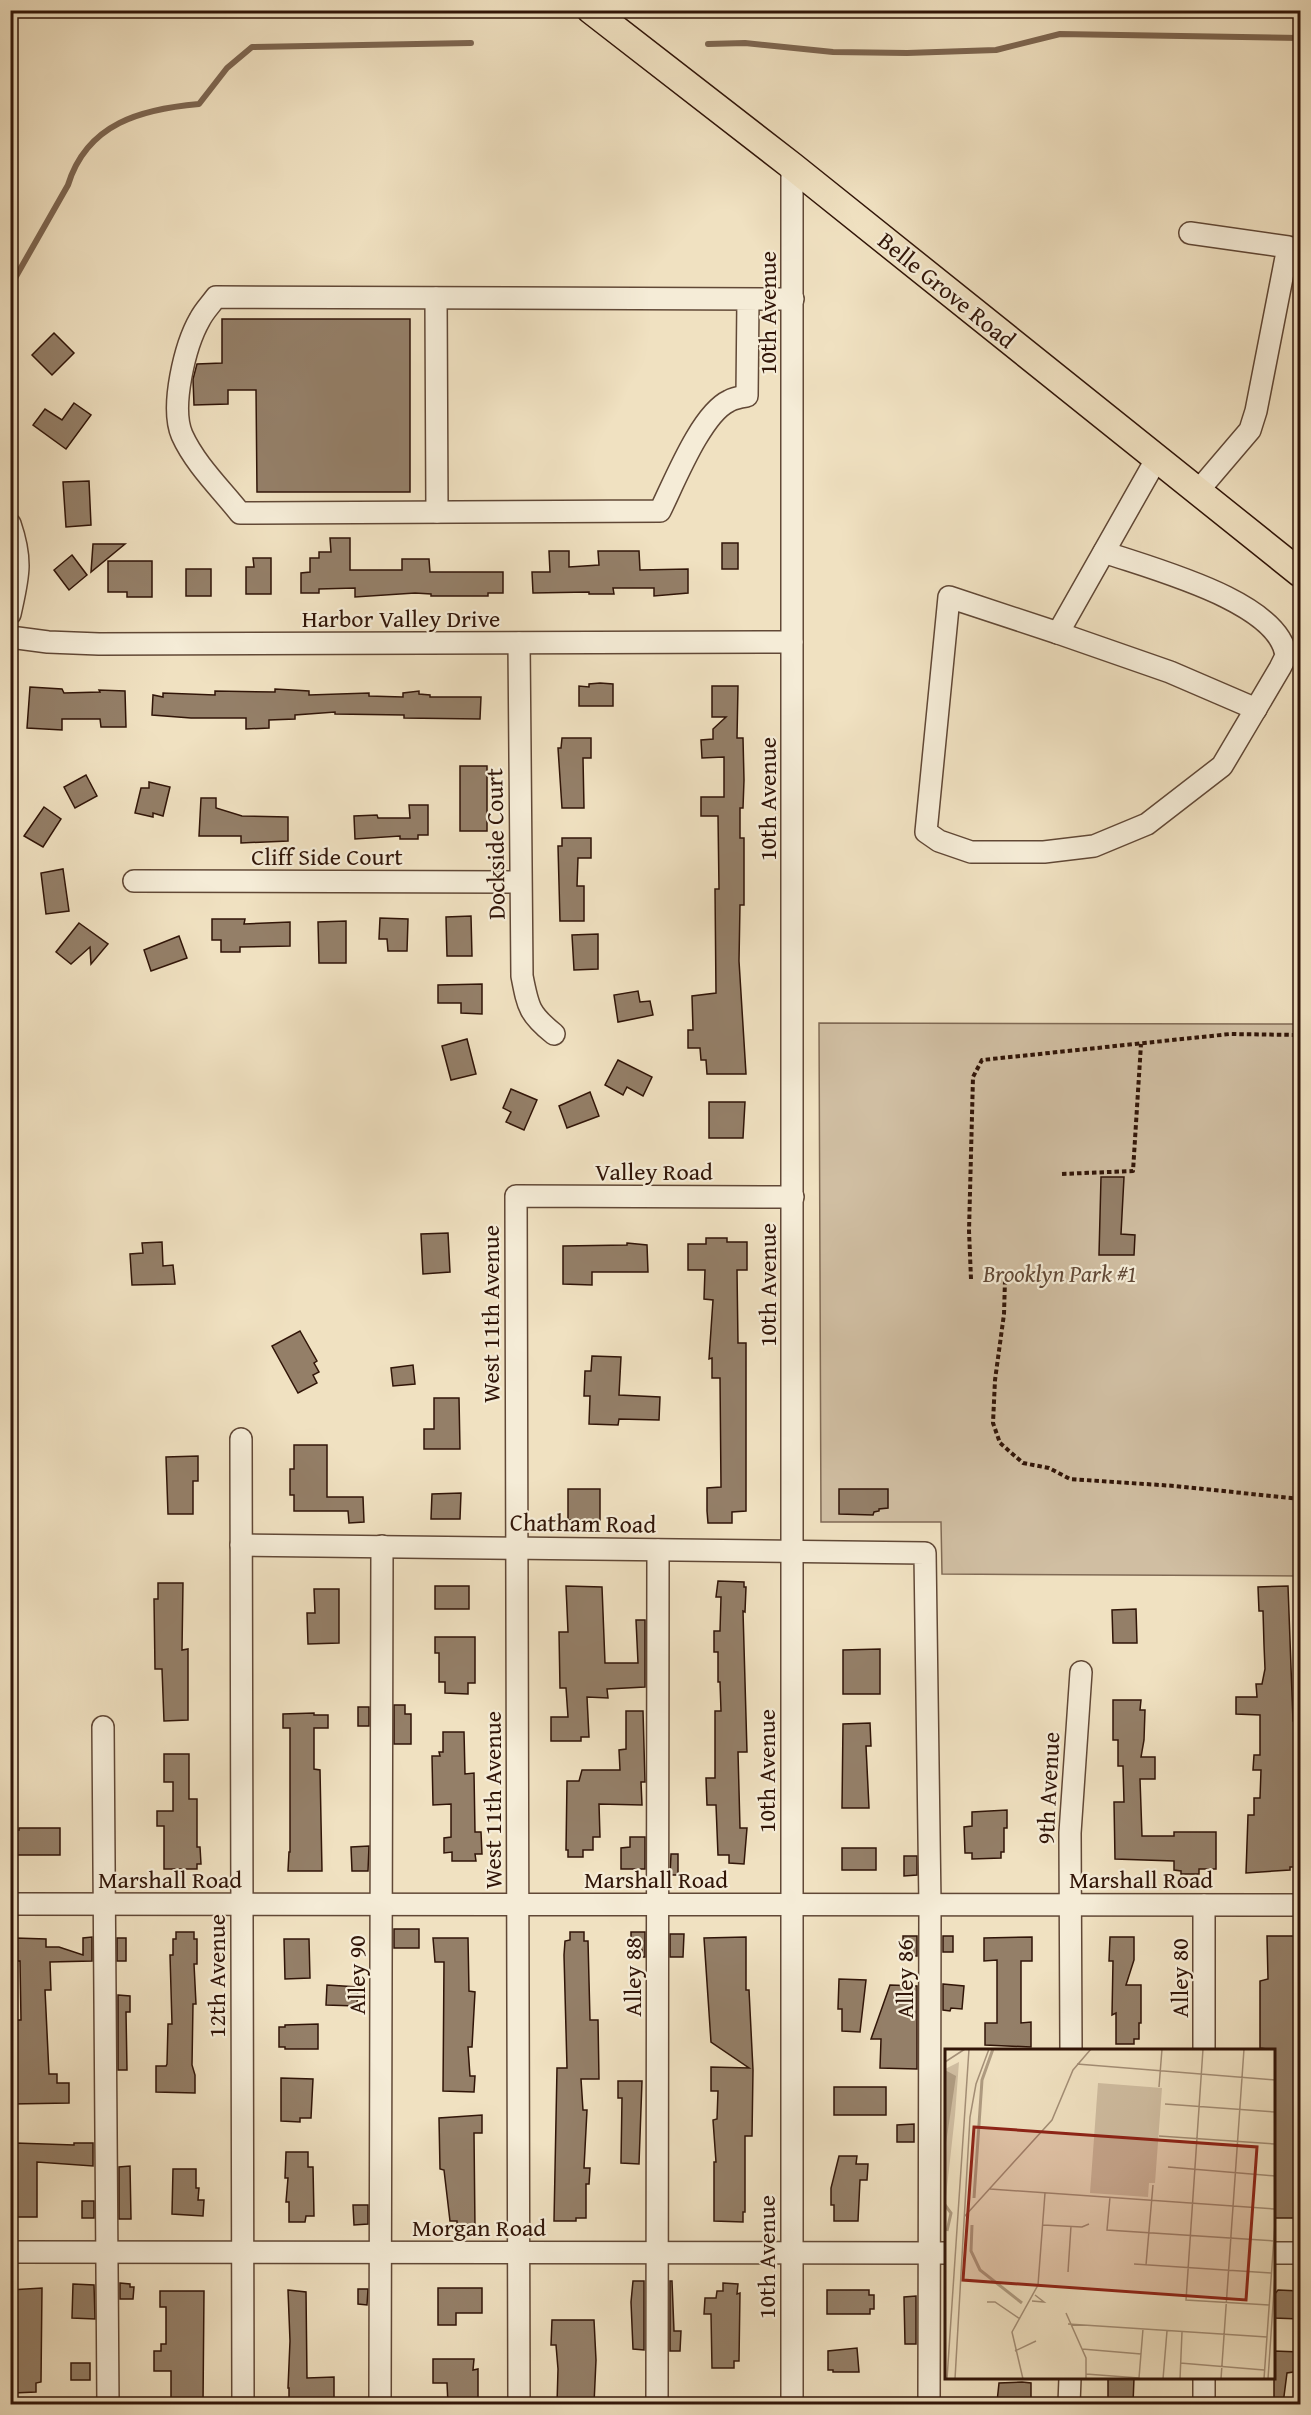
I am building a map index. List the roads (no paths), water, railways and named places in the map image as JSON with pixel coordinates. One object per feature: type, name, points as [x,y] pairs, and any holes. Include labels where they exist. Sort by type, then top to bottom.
[{"type":"main road","name":"Belle Grove Road","points":[[591,10],[792,166],[1300,573]]},
{"type":"street","name":"10th Avenue","points":[[792,166],[792,2404]]},
{"type":"street","points":[[1190,233],[1288,247],[1256,411],[1250,430],[1198,491]]},
{"type":"street","points":[[748,299],[747,396],[728,401],[711,414],[660,511],[240,513],[190,451],[181,432],[178,413],[180,381],[186,352],[200,318],[216,297],[748,299],[793,300]]},
{"type":"street","points":[[436,298],[437,512]]},
{"type":"street","points":[[1058,633],[1157,458]]},
{"type":"street","points":[[10,524],[17,544],[19,572],[10,614]]},
{"type":"street","points":[[1104,552],[1196,583],[1233,600],[1281,638],[1286,656],[1256,708],[1222,766],[1147,824],[1094,846],[1044,852],[971,852],[939,841],[926,832],[950,597],[1170,672],[1256,708]]},
{"type":"street","name":"Harbor Valley Drive","points":[[10,637],[48,642],[99,644],[792,642]]},
{"type":"street","name":"Dockside Court","points":[[519,643],[522,976],[526,998],[535,1019],[554,1034]]},
{"type":"street","name":"Cliff Side Court","points":[[134,881],[520,882]]},
{"type":"street","name":"Valley Road","points":[[516,1196],[793,1197]]},
{"type":"street","name":"West 11th Avenue","points":[[516,1196],[519,2404]]},
{"type":"street","name":"12th Avenue","points":[[241,1439],[243,2404]]},
{"type":"street","name":"Chatham Road","points":[[241,1545],[925,1553]]},
{"type":"street","name":"Alley 90","points":[[381,2404],[382,1546]]},
{"type":"street","name":"Alley 88","points":[[657,2404],[658,1550]]},
{"type":"street","name":"Alley 86","points":[[925,1553],[938,2253],[929,2404]]},
{"type":"street","name":"9th Avenue","points":[[1071,2049],[1070,1833],[1081,1672]]},
{"type":"street","points":[[103,1727],[108,2404]]},
{"type":"street","name":"Marshall Road","points":[[10,1904],[1300,1905]]},
{"type":"street","name":"Alley 80","points":[[1204,1905],[1204,2049]]},
{"type":"street","name":"Morgan Road","points":[[10,2252],[938,2253]]},
{"type":"street","points":[[1275,2253],[1300,2253]]},
{"type":"street","points":[[1070,2379],[1070,2404]]},
{"type":"street","points":[[1204,2379],[1204,2404]]},
{"type":"waterway","points":[[708,44],[745,43],[833,52],[907,53],[996,50],[1060,34],[1300,38]]},
{"type":"waterway","points":[[10,287],[88,147],[103,133],[138,115],[199,104],[227,68],[252,47],[471,43]]},
{"type":"park label","name":"Brooklyn Park #1","points":[[1060,1273]]}]
